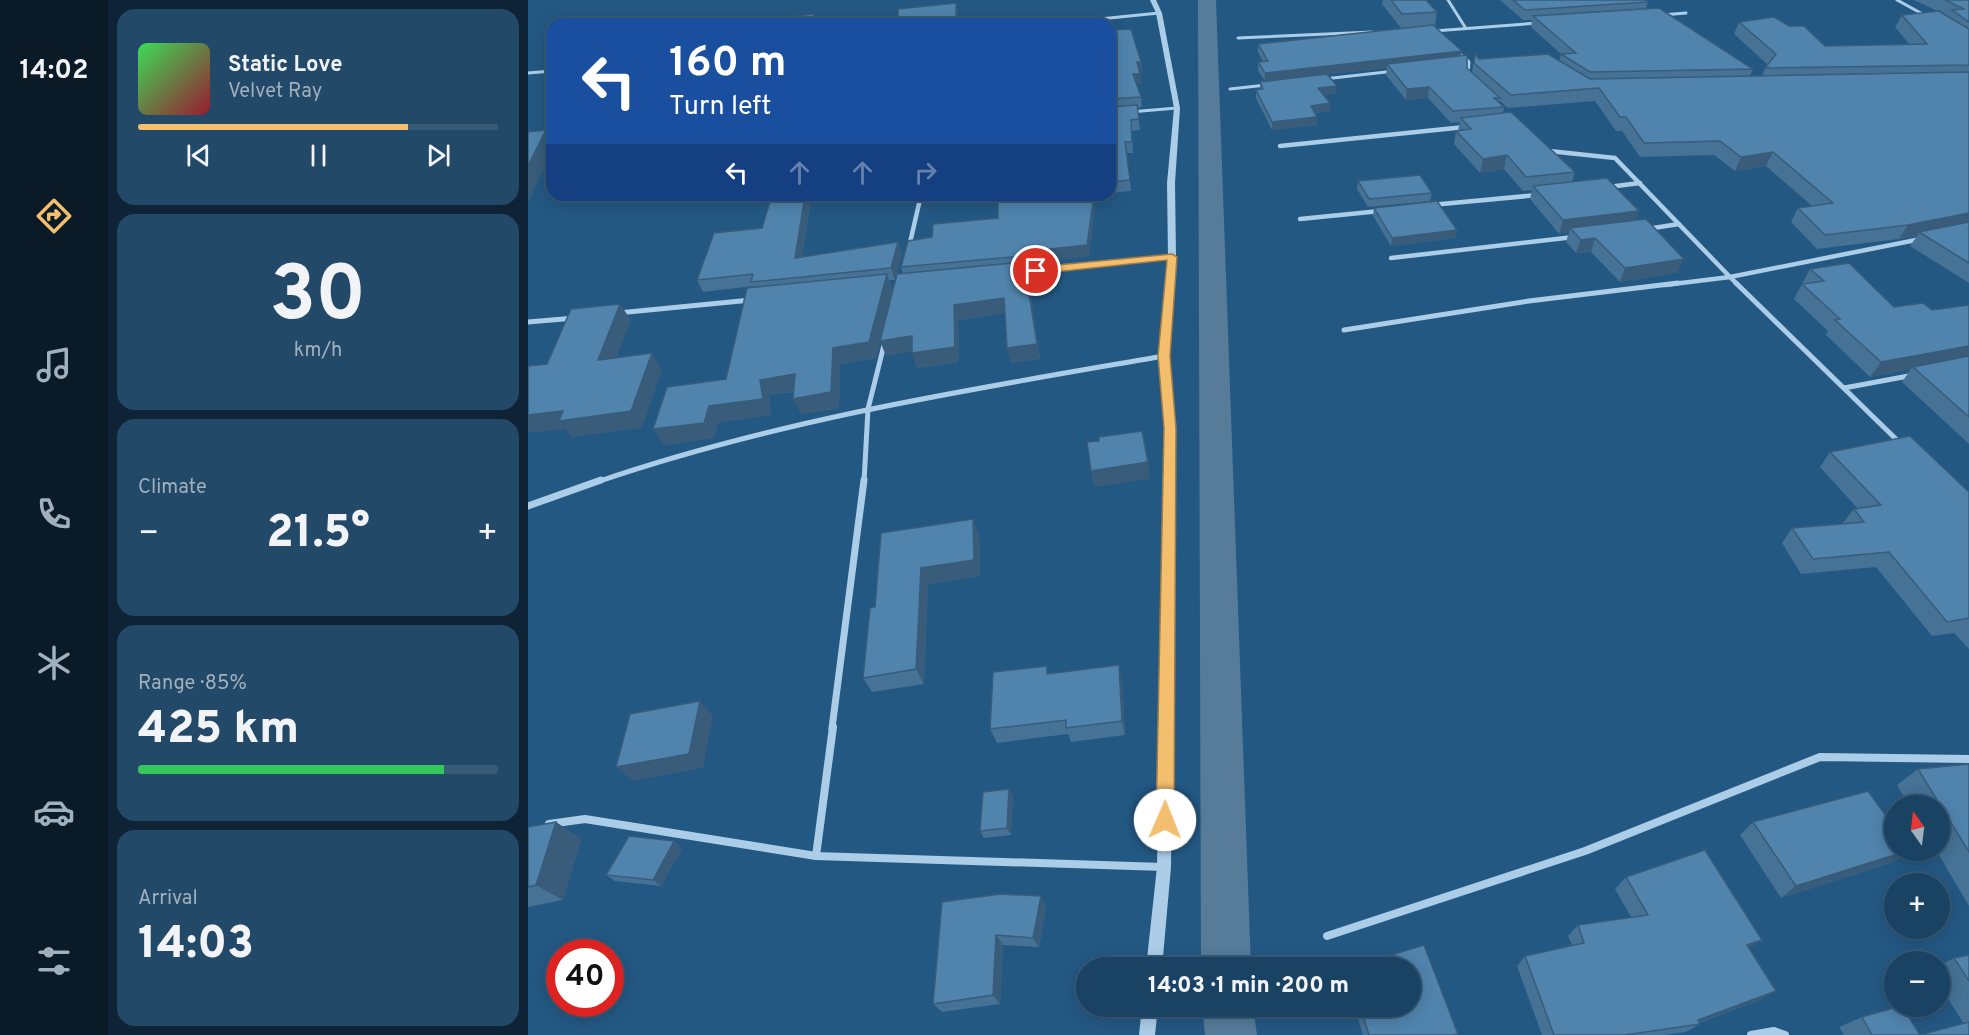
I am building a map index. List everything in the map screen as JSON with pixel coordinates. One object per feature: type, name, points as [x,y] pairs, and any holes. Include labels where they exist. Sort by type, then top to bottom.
[{"type":"street","points":[[1153,0],[1159,13],[1177,108],[1171,183],[1172,257],[1164,356],[1170,428],[1164,867],[1155,957]]},
{"type":"street","points":[[1448,0],[1465,27]]},
{"type":"street","points":[[1897,0],[1938,22]]},
{"type":"street","points":[[1109,18],[1159,13]]},
{"type":"street","points":[[1651,16],[1686,13]]},
{"type":"street","points":[[1440,36],[1433,30],[1546,22]]},
{"type":"street","points":[[1238,38],[1375,32]]},
{"type":"street","points":[[1447,43],[1469,62]]},
{"type":"street","points":[[1458,64],[1478,61]]},
{"type":"street","points":[[1468,77],[1469,62]]},
{"type":"street","points":[[1321,79],[1401,70]]},
{"type":"street","points":[[528,73],[546,72]]},
{"type":"street","points":[[1230,89],[1276,84]]},
{"type":"street","points":[[1121,113],[1177,108]]},
{"type":"street","points":[[1280,146],[1469,126]]},
{"type":"street","points":[[1545,147],[1552,153],[1616,158],[1730,278],[1902,445]]},
{"type":"street","points":[[1606,187],[1640,183]]},
{"type":"street","points":[[1425,206],[1550,193]]},
{"type":"street","points":[[908,251],[920,201]]},
{"type":"street","points":[[1300,219],[1391,210]]},
{"type":"street","points":[[1641,230],[1679,224]]},
{"type":"street","points":[[1390,258],[1584,236]]},
{"type":"street","points":[[1344,330],[1529,301],[1730,278],[1924,239]]},
{"type":"street","points":[[1018,272],[1172,257]]},
{"type":"street","points":[[610,314],[761,299]]},
{"type":"street","points":[[528,321],[587,316]]},
{"type":"street","points":[[816,856],[864,480],[868,409],[888,330]]},
{"type":"street","points":[[528,506],[607,477],[763,434],[868,409],[1164,356]]},
{"type":"street","points":[[1844,388],[1923,373]]},
{"type":"street","points":[[1327,936],[1585,851],[1820,757],[1969,759]]},
{"type":"street","points":[[539,825],[585,819],[816,856],[1164,867]]},
{"type":"street","points":[[1147,1035],[1149,1017]]},
{"type":"street","points":[[1751,1035],[1774,1031],[1785,1035]]},
{"type":"building","points":[[1391,0],[1426,0],[1437,12],[1402,14]]},
{"type":"building","points":[[1513,0],[1645,0],[1648,2],[1525,10]]},
{"type":"building","points":[[1945,0],[1969,0],[1969,22],[1952,10],[1964,9]]},
{"type":"building","points":[[956,3],[956,18],[888,18],[898,17],[898,9]]},
{"type":"building","points":[[1659,8],[1753,69],[1590,72],[1561,54],[1576,53],[1533,16]]},
{"type":"building","points":[[1939,11],[1969,29],[1969,65],[1765,68],[1776,54],[1739,22],[1774,17],[1789,26],[1804,26],[1825,46],[1927,44],[1902,15]]},
{"type":"building","points":[[814,14],[813,18],[779,18]]},
{"type":"building","points":[[1433,25],[1462,51],[1265,73],[1258,62],[1268,61],[1258,44]]},
{"type":"building","points":[[1131,29],[1141,62],[1137,62],[1140,74],[1133,74],[1141,97],[1116,99],[1116,30]]},
{"type":"building","points":[[1475,54],[1479,59],[1548,54],[1590,79],[1969,72],[1969,213],[1908,225],[1825,235],[1798,208],[1833,203],[1773,152],[1741,157],[1720,141],[1644,143],[1626,117],[1620,117],[1599,88],[1511,95],[1474,63]]},
{"type":"building","points":[[1467,55],[1467,68],[1500,98],[1494,98],[1504,107],[1453,111],[1429,87],[1407,89],[1387,64]]},
{"type":"building","points":[[1327,74],[1337,86],[1318,88],[1330,103],[1311,106],[1317,117],[1272,122],[1256,90],[1263,89],[1260,82]]},
{"type":"building","points":[[1137,105],[1139,119],[1131,120],[1132,142],[1125,142],[1130,180],[1116,181],[1116,107]]},
{"type":"building","points":[[1511,112],[1575,172],[1526,177],[1507,155],[1483,159],[1456,131],[1471,129],[1461,118]]},
{"type":"building","points":[[546,130],[528,166],[528,132]]},
{"type":"building","points":[[1420,175],[1432,193],[1369,199],[1358,181]]},
{"type":"building","points":[[1607,178],[1639,211],[1563,220],[1533,186]]},
{"type":"building","points":[[770,201],[804,201],[795,258],[898,242],[891,268],[751,282],[753,274],[697,280],[714,233],[762,228]]},
{"type":"building","points":[[998,201],[1093,201],[1087,245],[1023,252],[1024,256],[901,267],[908,241],[932,237],[933,224],[998,218]]},
{"type":"building","points":[[1437,201],[1457,230],[1392,238],[1374,208]]},
{"type":"building","points":[[1646,219],[1684,259],[1625,268],[1595,238],[1581,240],[1570,228]]},
{"type":"building","points":[[1969,222],[1969,263],[1919,232]]},
{"type":"building","points":[[1024,262],[1037,344],[1007,348],[1004,298],[954,305],[955,347],[912,353],[912,336],[880,341],[897,274]]},
{"type":"building","points":[[1849,263],[1894,307],[1923,303],[1932,310],[1969,305],[1969,346],[1881,362],[1835,320],[1840,319],[1802,284],[1824,281],[1810,269]]},
{"type":"building","points":[[887,274],[869,342],[833,348],[831,392],[793,399],[795,374],[760,380],[763,399],[709,406],[704,423],[653,429],[667,387],[726,379],[747,288]]},
{"type":"building","points":[[620,304],[598,360],[652,353],[631,411],[559,421],[563,411],[528,415],[528,366],[547,364],[571,309]]},
{"type":"building","points":[[1969,356],[1969,417],[1913,367]]},
{"type":"building","points":[[1142,431],[1148,462],[1091,471],[1087,442],[1099,441],[1099,437]]},
{"type":"building","points":[[1910,436],[1969,492],[1969,618],[1947,622],[1889,552],[1813,559],[1792,528],[1864,522],[1854,509],[1881,505],[1830,452]]},
{"type":"building","points":[[973,519],[974,560],[921,568],[916,669],[863,678],[870,608],[875,607],[881,533]]},
{"type":"building","points":[[1119,665],[1122,721],[1066,728],[1066,720],[990,729],[993,672],[1047,666],[1047,674]]},
{"type":"building","points":[[700,701],[689,754],[616,767],[630,714]]},
{"type":"building","points":[[1969,764],[1969,852],[1950,821],[1950,795],[1934,795],[1918,769]]},
{"type":"building","points":[[1009,789],[1007,828],[980,831],[983,792]]},
{"type":"building","points":[[1868,791],[1884,813],[1884,858],[1796,886],[1753,822]]},
{"type":"building","points":[[556,822],[536,885],[528,887],[528,827]]},
{"type":"building","points":[[629,836],[674,841],[653,880],[606,875]]},
{"type":"building","points":[[1705,850],[1762,940],[1747,945],[1776,991],[1698,1020],[1700,1024],[1625,1035],[1554,1035],[1525,956],[1584,943],[1578,925],[1648,915],[1626,877]]},
{"type":"building","points":[[1000,894],[1041,896],[1033,938],[996,935],[993,995],[933,1004],[942,902]]},
{"type":"building","points":[[1424,945],[1458,1034],[1369,1035],[1363,1017],[1421,1017],[1421,957],[1385,957]]},
{"type":"building","points":[[1969,955],[1969,981],[1954,958]]},
{"type":"building","points":[[1884,1011],[1884,1017],[1909,1017],[1920,1035],[1872,1035],[1862,1017]]},
{"type":"building","points":[[1969,1022],[1969,1035],[1920,1035]]},
{"type":"waterway","points":[[1207,0],[1226,957]]},
{"type":"waterway","points":[[1229,1017],[1231,1035]]},
{"type":"route","points":[[1036,271],[1172,257],[1164,356],[1170,428],[1165,820]]}]
